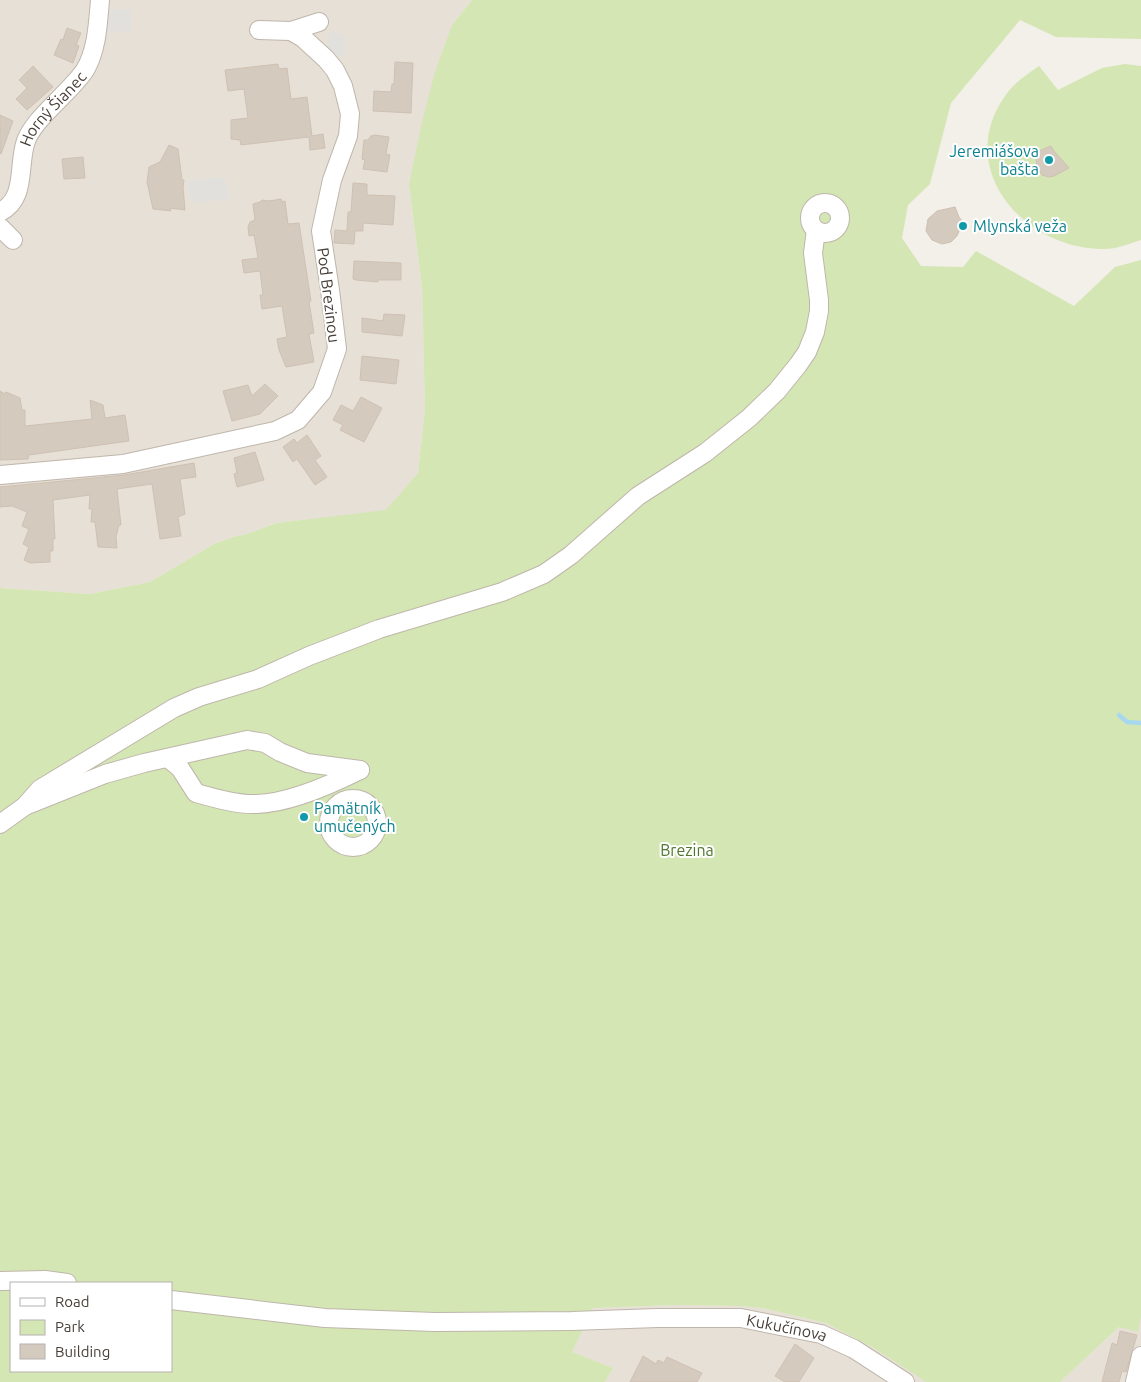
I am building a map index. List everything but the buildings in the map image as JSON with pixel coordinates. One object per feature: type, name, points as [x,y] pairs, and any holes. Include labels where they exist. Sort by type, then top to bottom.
[{"type":"street","name":"Horný Šianec","points":[[0,212],[14,202],[18,192],[25,142],[32,128],[86,69],[97,31],[100,0]]},
{"type":"street","points":[[259,30],[291,31],[319,22]]},
{"type":"street","name":"Pod Brezinou","points":[[0,475],[123,464],[275,431],[298,420],[322,392],[337,349],[321,231],[332,180],[348,136],[350,114],[343,86],[328,56],[291,31]]},
{"type":"street","points":[[0,227],[13,240]]},
{"type":"street","points":[[0,824],[25,806],[40,789],[174,708],[199,697],[258,679],[309,656],[379,629],[502,592],[544,574],[571,555],[638,496],[705,453],[749,418],[777,391],[798,364],[815,332],[819,311],[813,253],[816,230]]},
{"type":"street","points":[[25,806],[105,774],[168,758],[247,740],[265,742],[280,752],[307,763],[360,770],[340,780],[312,790],[276,801],[256,804],[196,794],[180,768],[168,758]]},
{"type":"street","points":[[312,790],[338,804]]},
{"type":"street","points":[[0,1281],[45,1280],[60,1282]]},
{"type":"street","name":"Kukučínova","points":[[172,1300],[325,1318],[407,1321],[523,1322],[656,1318],[741,1318],[821,1334],[854,1349],[905,1382]]},
{"type":"street","points":[[1135,1382],[1141,1356]]},
{"type":"shaded area","points":[[0,0],[472,0],[452,25],[409,185],[422,287],[425,409],[418,473],[386,511],[275,523],[214,544],[150,582],[90,594],[0,588]]},
{"type":"shaded area","points":[[107,9],[132,10],[131,32],[97,31]]},
{"type":"shaded area","points":[[329,32],[345,34],[344,57],[334,56],[327,50]]},
{"type":"shaded area","points":[[222,177],[228,184],[230,199],[196,203],[189,195],[187,181]]},
{"type":"shaded area","points":[[674,1305],[762,1308],[826,1323],[872,1347],[926,1382],[605,1382],[613,1368],[571,1352],[593,1308]]},
{"type":"shaded area","points":[[1141,1316],[1141,1382],[1060,1382],[1119,1327]]},
{"type":"green space","name":"Brezina","points":[[472,0],[1141,0],[1141,39],[1056,37],[1020,20],[951,103],[930,184],[908,205],[902,238],[921,266],[963,267],[976,251],[1074,306],[1115,267],[1141,260],[1141,1316],[1138,1332],[1119,1327],[1060,1382],[926,1382],[872,1347],[826,1323],[762,1308],[674,1305],[593,1308],[572,1352],[613,1368],[605,1382],[0,1382],[0,588],[90,594],[150,582],[214,544],[276,523],[386,510],[418,473],[425,409],[422,287],[409,185],[435,72],[452,25]]},
{"type":"green space","points":[[1125,64],[1141,66],[1141,240],[1109,249],[1075,246],[1048,236],[1025,221],[1006,201],[993,177],[988,151],[991,124],[1008,92],[1039,66],[1058,90],[1102,68]]},
{"type":"waterway","points":[[1119,715],[1127,722],[1141,723]]},
{"type":"place","name":"Jeremiášova bašta","points":[[1049,160]]},
{"type":"place","name":"Mlynská veža","points":[[963,226]]},
{"type":"place","name":"Pamätník umučených","points":[[304,817]]}]
